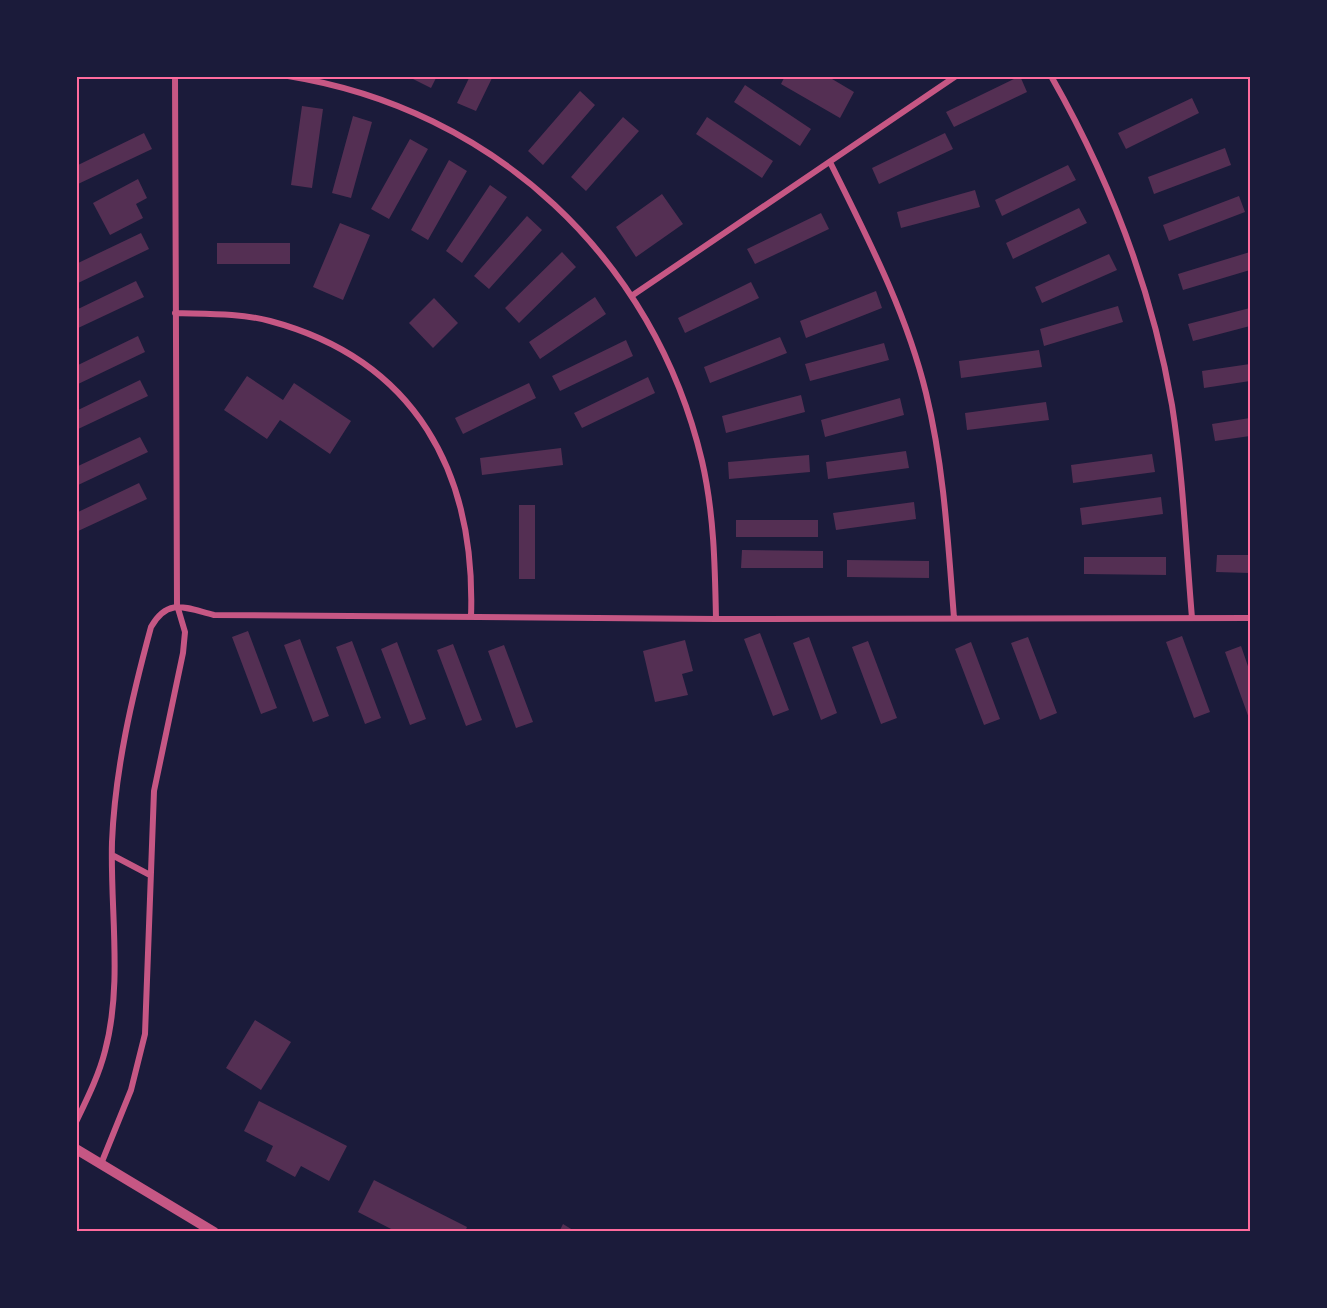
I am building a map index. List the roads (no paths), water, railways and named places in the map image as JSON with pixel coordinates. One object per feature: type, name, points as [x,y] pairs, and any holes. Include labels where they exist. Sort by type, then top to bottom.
[{"type":"street","points":[[101,1164],[131,1090],[145,1034],[154,791],[183,652],[184,626],[177,605],[175,76]]},
{"type":"street","points":[[288,76],[347,89],[384,101],[429,120],[488,153],[520,176],[564,215],[633,295],[680,389],[702,462],[714,537],[716,619]]},
{"type":"street","points":[[633,295],[956,76]]},
{"type":"street","points":[[1052,76],[1107,189],[1139,273],[1160,348],[1179,459],[1192,618]]},
{"type":"street","points":[[830,162],[897,303],[926,392],[938,447],[945,503],[954,618]]},
{"type":"street","points":[[175,314],[232,315],[269,321],[303,332],[367,367],[395,390],[430,432],[454,482],[465,517],[472,573],[471,617]]},
{"type":"street","points":[[76,1122],[105,1050],[112,1013],[112,855],[117,784],[139,671],[151,627],[157,617],[177,605],[214,615],[716,619],[1251,618]]},
{"type":"street","points":[[112,855],[150,875]]},
{"type":"street","points":[[76,1149],[214,1232]]}]
